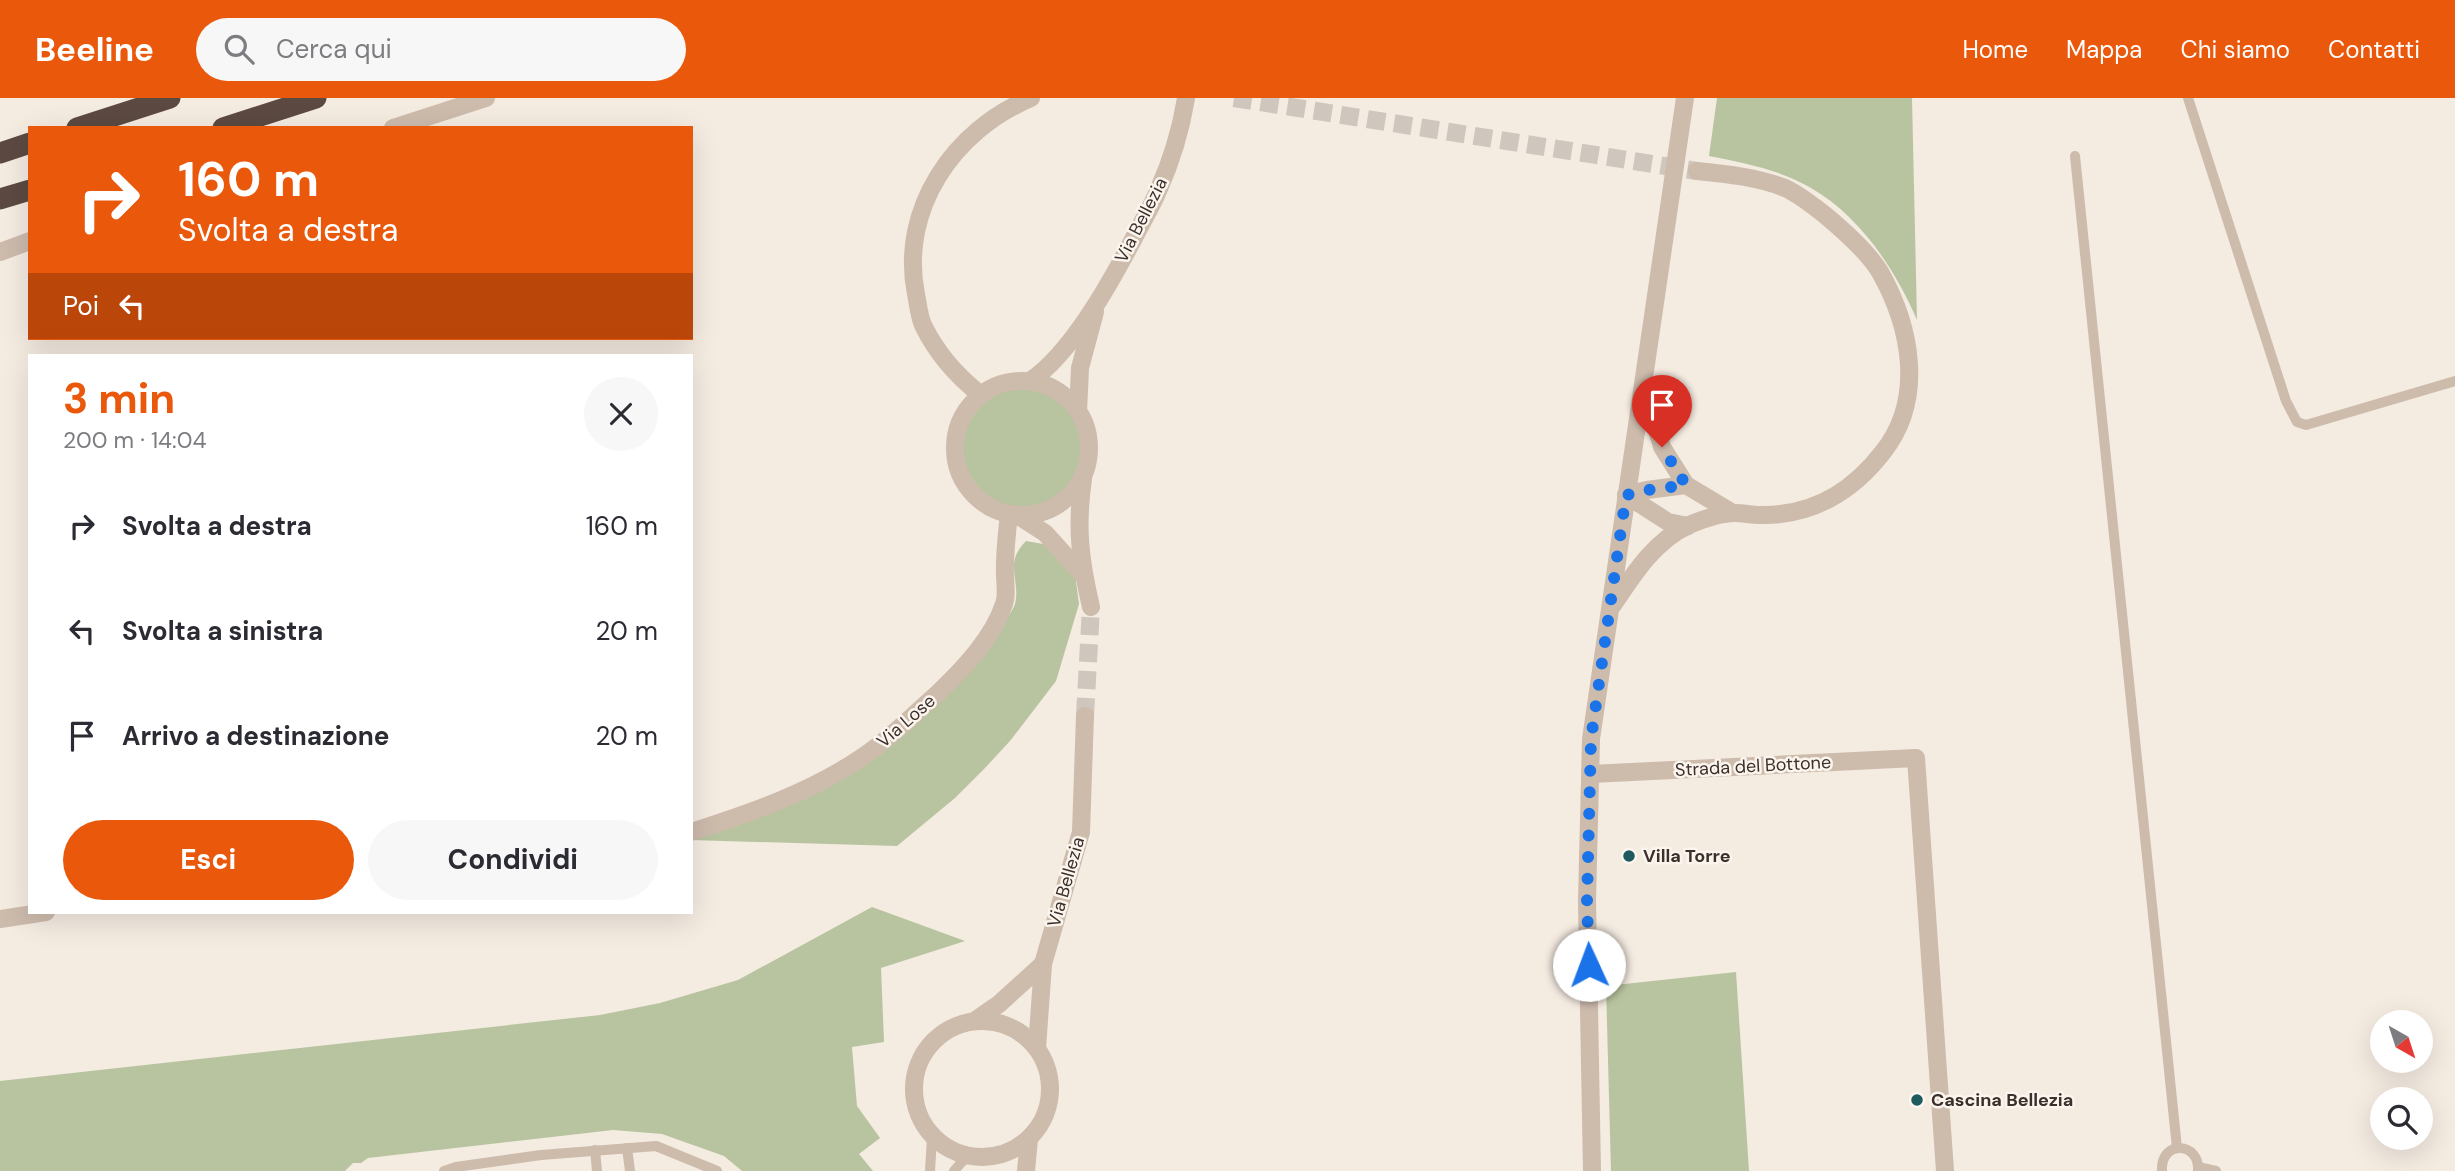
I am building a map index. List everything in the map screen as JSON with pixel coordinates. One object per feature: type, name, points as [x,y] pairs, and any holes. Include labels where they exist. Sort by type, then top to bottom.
[{"type":"highway","points":[[84,126],[170,98]]},
{"type":"highway","points":[[229,126],[316,98]]},
{"type":"highway","points":[[0,153],[28,144]]},
{"type":"highway","points":[[0,199],[28,191]]},
{"type":"street","points":[[399,126],[486,98]]},
{"type":"street","points":[[981,395],[948,363],[923,325],[914,283],[914,238],[922,208],[947,161],[981,125],[1004,110],[1031,98]]},
{"type":"street","name":"Via Bellezia","points":[[1084,576],[1045,533],[1013,514],[990,507],[968,488],[960,473],[955,452],[957,432],[963,417],[981,395],[1004,383],[1030,381],[1045,371],[1061,354],[1099,298],[1158,191],[1182,120],[1186,98]]},
{"type":"street","points":[[1592,1171],[1587,901],[1591,739],[1685,98]]},
{"type":"street","points":[[1610,609],[1640,565],[1664,541],[1688,526],[1731,512],[1763,515],[1800,511],[1834,499],[1861,479],[1885,450],[1902,419],[1909,391],[1910,362],[1901,322],[1879,271],[1842,229],[1815,207],[1786,189],[1742,175],[1697,171]]},
{"type":"street","points":[[0,252],[28,243]]},
{"type":"street","name":"Via Bellezia","points":[[1091,607],[1084,576],[1078,514],[1089,456],[1086,428],[1078,412],[1080,368],[1099,298]]},
{"type":"street","points":[[1030,381],[1062,394],[1078,412]]},
{"type":"street","points":[[1643,382],[1662,447],[1686,485],[1731,512]]},
{"type":"street","points":[[1013,514],[1049,510],[1064,501],[1083,477]]},
{"type":"street","points":[[1626,495],[1686,485]]},
{"type":"street","points":[[1626,495],[1668,522],[1688,526]]},
{"type":"street","name":"Via Lose","points":[[693,831],[751,813],[808,789],[861,758],[902,726],[953,679],[978,649],[1005,601],[1005,558],[1013,514]]},
{"type":"street","name":"Via Bellezia","points":[[1037,1048],[1043,964],[1081,832],[1085,716]]},
{"type":"street","name":"Strada del Bottone","points":[[1591,774],[1916,758],[1945,1171]]},
{"type":"street","points":[[0,919],[33,914]]},
{"type":"street","points":[[976,1020],[999,1004],[1043,964]]},
{"type":"street","points":[[976,1020],[994,1021],[1027,1036],[1037,1048],[1049,1076],[1050,1099],[1043,1121],[1029,1139],[1009,1152],[980,1162],[949,1149],[932,1137],[920,1119],[913,1098],[914,1076],[922,1055],[936,1038],[954,1026],[976,1020]]},
{"type":"street","points":[[1026,1171],[1029,1139]]},
{"type":"lane","points":[[2188,98],[2286,401],[2298,422],[2306,425],[2455,381]]},
{"type":"lane","points":[[2074,156],[2178,1148]]},
{"type":"lane","points":[[930,1171],[932,1137]]},
{"type":"lane","points":[[444,1171],[541,1155],[656,1146],[717,1171]]},
{"type":"lane","points":[[627,1148],[630,1171]]},
{"type":"lane","points":[[2162,1171],[2162,1159],[2178,1148],[2190,1151],[2198,1161],[2198,1169],[2216,1171]]},
{"type":"lane","points":[[595,1150],[597,1171]]},
{"type":"lane","points":[[954,1171],[980,1162]]},
{"type":"green space","points":[[1717,98],[1912,98],[1917,320],[1898,282],[1874,245],[1845,213],[1829,200],[1811,188],[1775,172],[1709,156]]},
{"type":"green space","points":[[1022,381],[1048,386],[1069,401],[1084,422],[1089,448],[1084,474],[1069,495],[1048,510],[1022,515],[996,510],[975,495],[960,474],[955,448],[960,422],[975,401],[996,386]]},
{"type":"green space","points":[[1026,541],[1049,545],[1075,574],[1079,604],[1056,681],[1010,741],[955,798],[897,846],[693,840],[812,795],[1004,623],[1015,604],[1014,564],[1019,549]]},
{"type":"green space","points":[[872,907],[965,941],[881,968],[884,1042],[852,1047],[857,1106],[880,1138],[859,1154],[873,1171],[742,1171],[724,1156],[662,1134],[613,1130],[368,1158],[361,1163],[353,1163],[345,1171],[0,1171],[0,1081],[600,1015],[660,1003],[738,980]]},
{"type":"green space","points":[[1736,972],[1749,1171],[1611,1171],[1606,986]]},
{"type":"tunnel","points":[[1234,98],[1697,171]]},
{"type":"tunnel","points":[[1085,716],[1091,607]]},
{"type":"place","name":"Villa Torre","points":[[1629,856]]},
{"type":"place","name":"Cascina Bellezia","points":[[1917,1100]]},
{"type":"route","points":[[1589,965],[1587,901],[1591,739],[1626,495],[1686,485],[1662,447]]}]
